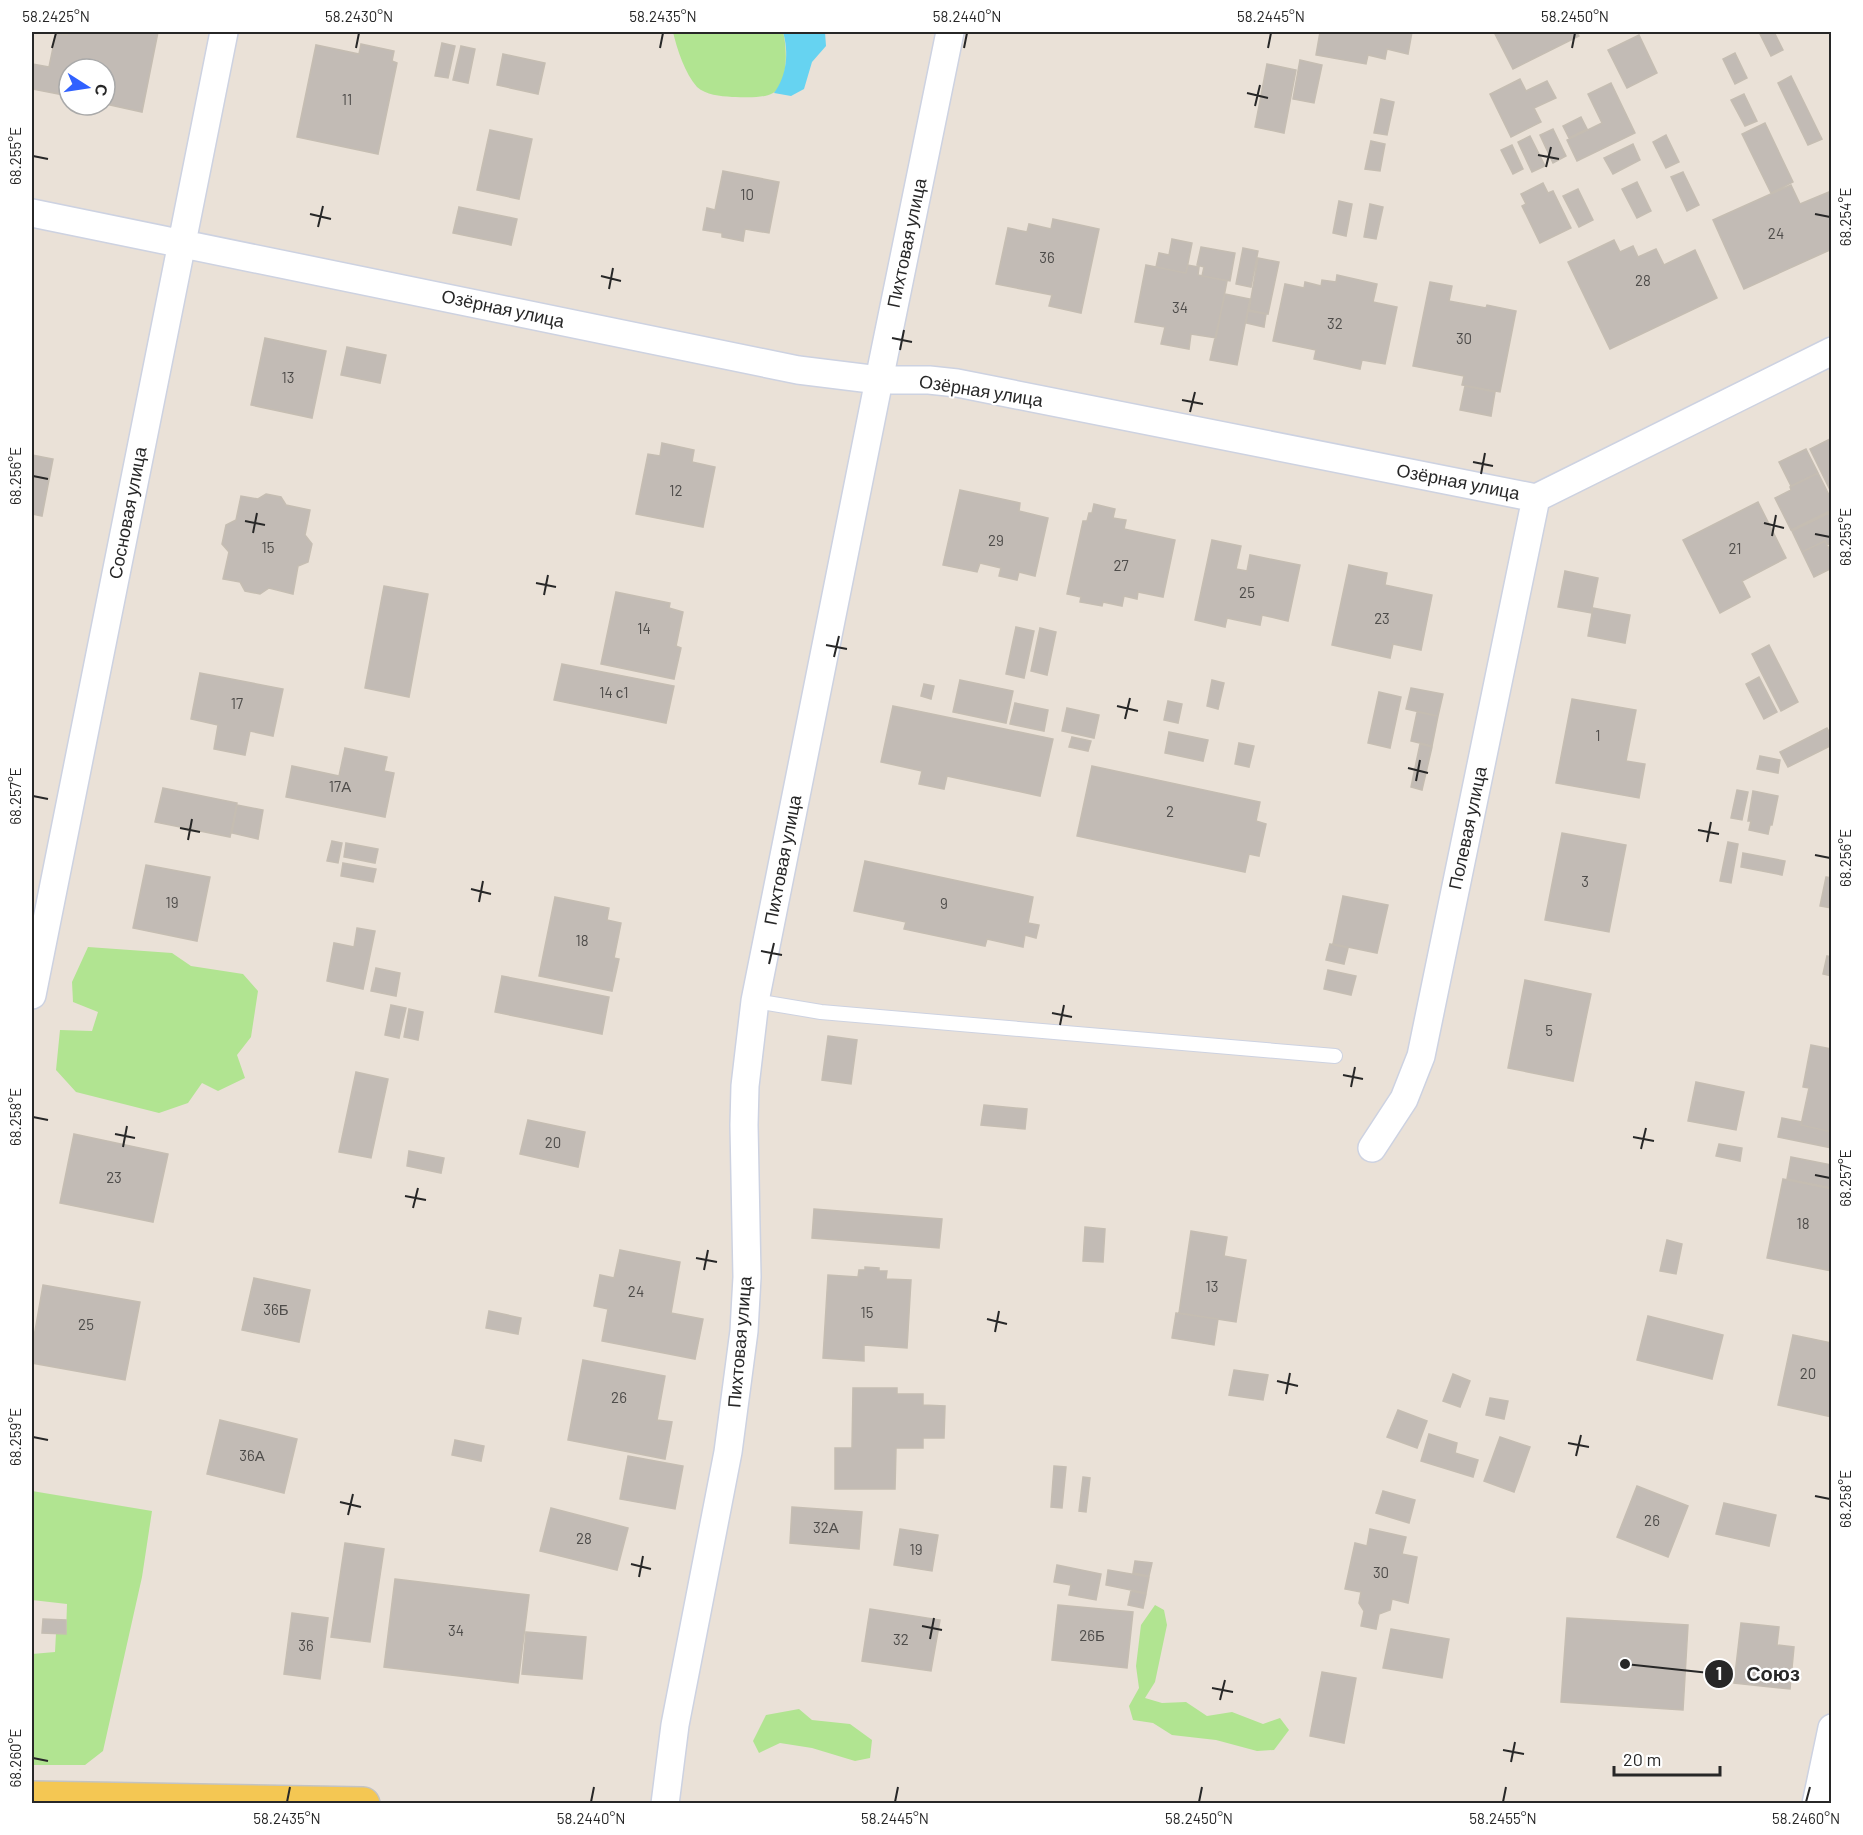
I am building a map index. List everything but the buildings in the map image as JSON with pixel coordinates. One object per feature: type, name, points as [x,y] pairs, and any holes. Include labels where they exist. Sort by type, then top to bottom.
[{"type":"main road","points":[[32,1798],[363,1803]]},
{"type":"street","name":"Сосновая улица","points":[[32,995],[224,32]]},
{"type":"street","name":"Пихтовая улица","points":[[665,1803],[675,1725],[728,1452],[744,1331],[747,1278],[745,1086],[755,1001],[950,32]]},
{"type":"street","name":"Озёрная улица","points":[[32,213],[798,370],[879,380],[929,380],[957,383],[1536,498],[1832,351]]},
{"type":"street","name":"Полевая улица","points":[[1372,1148],[1404,1099],[1421,1056],[1536,498]]},
{"type":"street","points":[[1816,1803],[1832,1728]]},
{"type":"lane","points":[[755,1001],[821,1012],[1335,1056]]},
{"type":"green space","points":[[673,32],[783,32],[786,64],[782,82],[773,93],[758,97],[727,97],[705,92],[697,87],[685,68]]},
{"type":"green space","points":[[88,947],[172,953],[191,966],[243,974],[258,991],[251,1037],[237,1055],[245,1078],[218,1091],[202,1083],[188,1103],[159,1113],[76,1092],[56,1070],[60,1030],[92,1031],[98,1012],[73,1002],[72,982]]},
{"type":"green space","points":[[32,1491],[152,1511],[142,1577],[103,1751],[85,1765],[32,1765],[32,1654],[55,1652],[56,1633],[66,1634],[67,1604],[32,1600]]},
{"type":"green space","points":[[1155,1605],[1164,1610],[1167,1625],[1155,1682],[1145,1698],[1162,1703],[1186,1702],[1207,1716],[1232,1712],[1263,1724],[1280,1718],[1289,1730],[1274,1750],[1257,1751],[1216,1740],[1172,1735],[1153,1723],[1133,1720],[1129,1706],[1139,1688],[1136,1666],[1141,1625]]},
{"type":"green space","points":[[799,1709],[812,1720],[850,1724],[872,1740],[870,1758],[855,1761],[812,1748],[780,1743],[759,1753],[753,1741],[766,1715]]},
{"type":"water","points":[[783,32],[825,32],[826,46],[812,62],[804,89],[791,96],[774,93],[782,79],[786,64]]},
{"type":"place","name":"Союз","points":[[1625,1664]]}]
